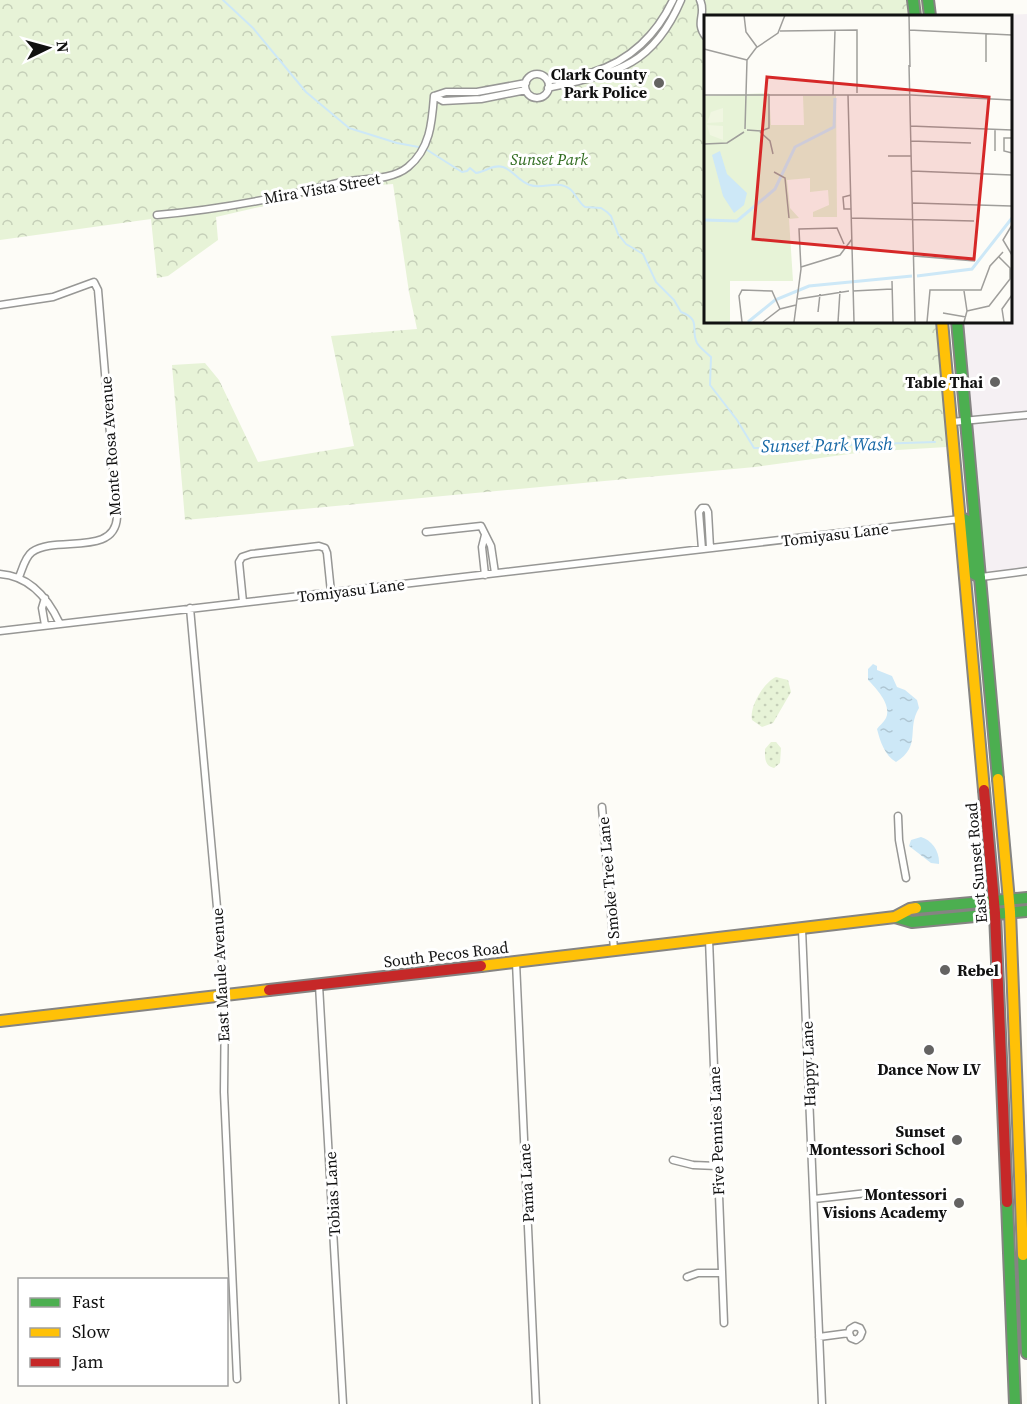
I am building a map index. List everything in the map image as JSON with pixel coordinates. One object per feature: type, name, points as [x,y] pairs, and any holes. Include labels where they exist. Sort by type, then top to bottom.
[{"type":"main road","points":[[914,0],[915,15]]},
{"type":"main road","points":[[928,0],[930,15]]},
{"type":"main road","name":"East Sunset Road","points":[[942,322],[996,913],[1015,1404]]},
{"type":"main road","name":"East Sunset Road","points":[[957,322],[1010,912],[1027,1353]]},
{"type":"main road","points":[[960,519],[967,522],[974,574],[981,577]]},
{"type":"main road","points":[[966,578],[978,632],[981,663],[986,673],[989,672]]},
{"type":"main road","points":[[974,674],[978,675],[982,683],[986,725],[996,753]]},
{"type":"main road","name":"South Pecos Road","points":[[0,1021],[895,917],[910,909],[1027,898]]},
{"type":"main road","name":"South Pecos Road","points":[[895,917],[912,922],[1027,910]]},
{"type":"main road","points":[[1000,1039],[1004,1041],[1006,1048],[1009,1081],[1017,1096]]},
{"type":"main road","points":[[1003,1104],[1010,1105],[1015,1139],[1019,1146]]},
{"type":"main road","points":[[1010,1283],[1024,1282]]},
{"type":"street","name":"Mira Vista Street","points":[[673,0],[667,14],[631,54],[616,63],[592,72],[548,81],[536,74],[529,78],[526,87],[529,95],[536,98],[544,96],[548,88],[607,75],[623,69],[661,37],[674,17],[681,0]]},
{"type":"street","points":[[700,0],[703,7],[699,22],[704,34]]},
{"type":"street","points":[[548,81],[548,88]]},
{"type":"street","name":"Mira Vista Street","points":[[157,215],[194,211],[298,193],[341,182],[389,176],[403,171],[424,148],[432,127],[434,96],[446,92],[477,92],[526,87]]},
{"type":"street","name":"Monte Rosa Avenue","points":[[0,306],[53,297],[94,282],[98,290],[117,517],[116,525],[109,536],[101,540],[52,546],[33,551],[28,556],[19,577]]},
{"type":"street","points":[[952,422],[1027,415]]},
{"type":"street","points":[[702,549],[699,512],[702,508],[706,508],[708,512],[710,548]]},
{"type":"street","name":"Tomiyasu Lane","points":[[0,631],[960,519]]},
{"type":"street","points":[[426,532],[481,526],[491,546],[495,573]]},
{"type":"street","points":[[485,535],[482,546],[485,574]]},
{"type":"street","points":[[243,602],[239,562],[242,557],[251,554],[325,548],[331,592]]},
{"type":"street","points":[[981,577],[1027,571]]},
{"type":"street","points":[[0,574],[19,577],[27,581],[45,598],[60,624]]},
{"type":"street","points":[[45,598],[42,608],[45,625]]},
{"type":"street","name":"East Maule Avenue","points":[[190,608],[225,996],[224,1092],[237,1379]]},
{"type":"street","name":"Smoke Tree Lane","points":[[602,807],[614,949]]},
{"type":"street","points":[[898,816],[899,840],[906,878]]},
{"type":"street","name":"Happy Lane","points":[[802,928],[822,1404]]},
{"type":"street","name":"Five Pennies Lane","points":[[709,939],[724,1323]]},
{"type":"street","name":"Pama Lane","points":[[516,961],[536,1404]]},
{"type":"street","name":"Tobias Lane","points":[[319,985],[343,1404]]},
{"type":"street","points":[[673,1160],[693,1166],[717,1166]]},
{"type":"street","points":[[814,1199],[876,1192]]},
{"type":"street","points":[[687,1277],[698,1273],[722,1273]]},
{"type":"street","points":[[819,1337],[849,1334]]},
{"type":"shaded area","points":[[1027,14],[1027,567],[981,577],[957,322],[1012,322],[1012,15],[1008,15]]},
{"type":"green space","name":"Sunset Park","points":[[0,0],[928,0],[930,15],[704,15],[704,322],[936,322],[947,447],[864,452],[755,467],[185,520],[172,365],[205,363],[219,380],[258,462],[354,446],[331,336],[417,329],[409,292],[393,184],[343,188],[216,217],[218,240],[168,276],[157,278],[151,219],[0,240]]},
{"type":"green space","points":[[776,677],[788,680],[791,692],[773,723],[762,727],[752,720],[753,708],[762,689]]},
{"type":"green space","points":[[771,742],[776,742],[781,748],[780,763],[774,768],[768,765],[765,758],[765,749]]},
{"type":"water","points":[[873,664],[877,666],[877,670],[892,676],[897,687],[905,690],[917,700],[919,708],[915,716],[909,750],[896,762],[886,752],[877,729],[885,719],[887,708],[882,697],[868,680],[868,669]]},
{"type":"water","points":[[921,837],[934,847],[939,864],[931,863],[909,846],[911,840]]},
{"type":"waterway","name":"Sunset Park Wash","points":[[223,0],[253,28],[306,92],[349,128],[397,143],[424,148],[462,172],[470,168],[476,173],[499,166],[530,185],[565,186],[585,207],[601,208],[607,212],[626,244],[643,254],[656,282],[674,300],[681,312],[691,318],[697,343],[711,357],[710,385],[737,420],[754,448],[935,442]]},
{"type":"traffic: fast","points":[[913,0],[915,15]]},
{"type":"traffic: fast","points":[[928,0],[930,15]]},
{"type":"traffic: fast","points":[[957,322],[998,779]]},
{"type":"traffic: fast","points":[[963,519],[966,520],[969,529],[974,574],[980,577]]},
{"type":"traffic: fast","points":[[916,908],[1027,898]]},
{"type":"traffic: fast","points":[[895,917],[912,922],[1027,911]]},
{"type":"traffic: fast","points":[[1007,1202],[1015,1404]]},
{"type":"traffic: fast","points":[[1023,1255],[1027,1353]]},
{"type":"traffic: slow","points":[[942,322],[984,790]]},
{"type":"traffic: slow","points":[[998,779],[1010,912],[1023,1255]]},
{"type":"traffic: slow","points":[[481,966],[895,917],[916,908]]},
{"type":"traffic: slow","points":[[0,1021],[269,990]]},
{"type":"traffic: jam","points":[[984,790],[995,913],[1007,1202]]},
{"type":"traffic: jam","points":[[269,990],[481,966]]},
{"type":"place","name":"Clark County Park Police","points":[[659,83]]},
{"type":"place","name":"Table Thai","points":[[995,382]]},
{"type":"place","name":"Rebel","points":[[945,970]]},
{"type":"place","name":"Dance Now LV","points":[[929,1050]]},
{"type":"place","name":"Sunset Montessori School","points":[[957,1140]]},
{"type":"place","name":"Montessori Visions Academy","points":[[959,1203]]}]
